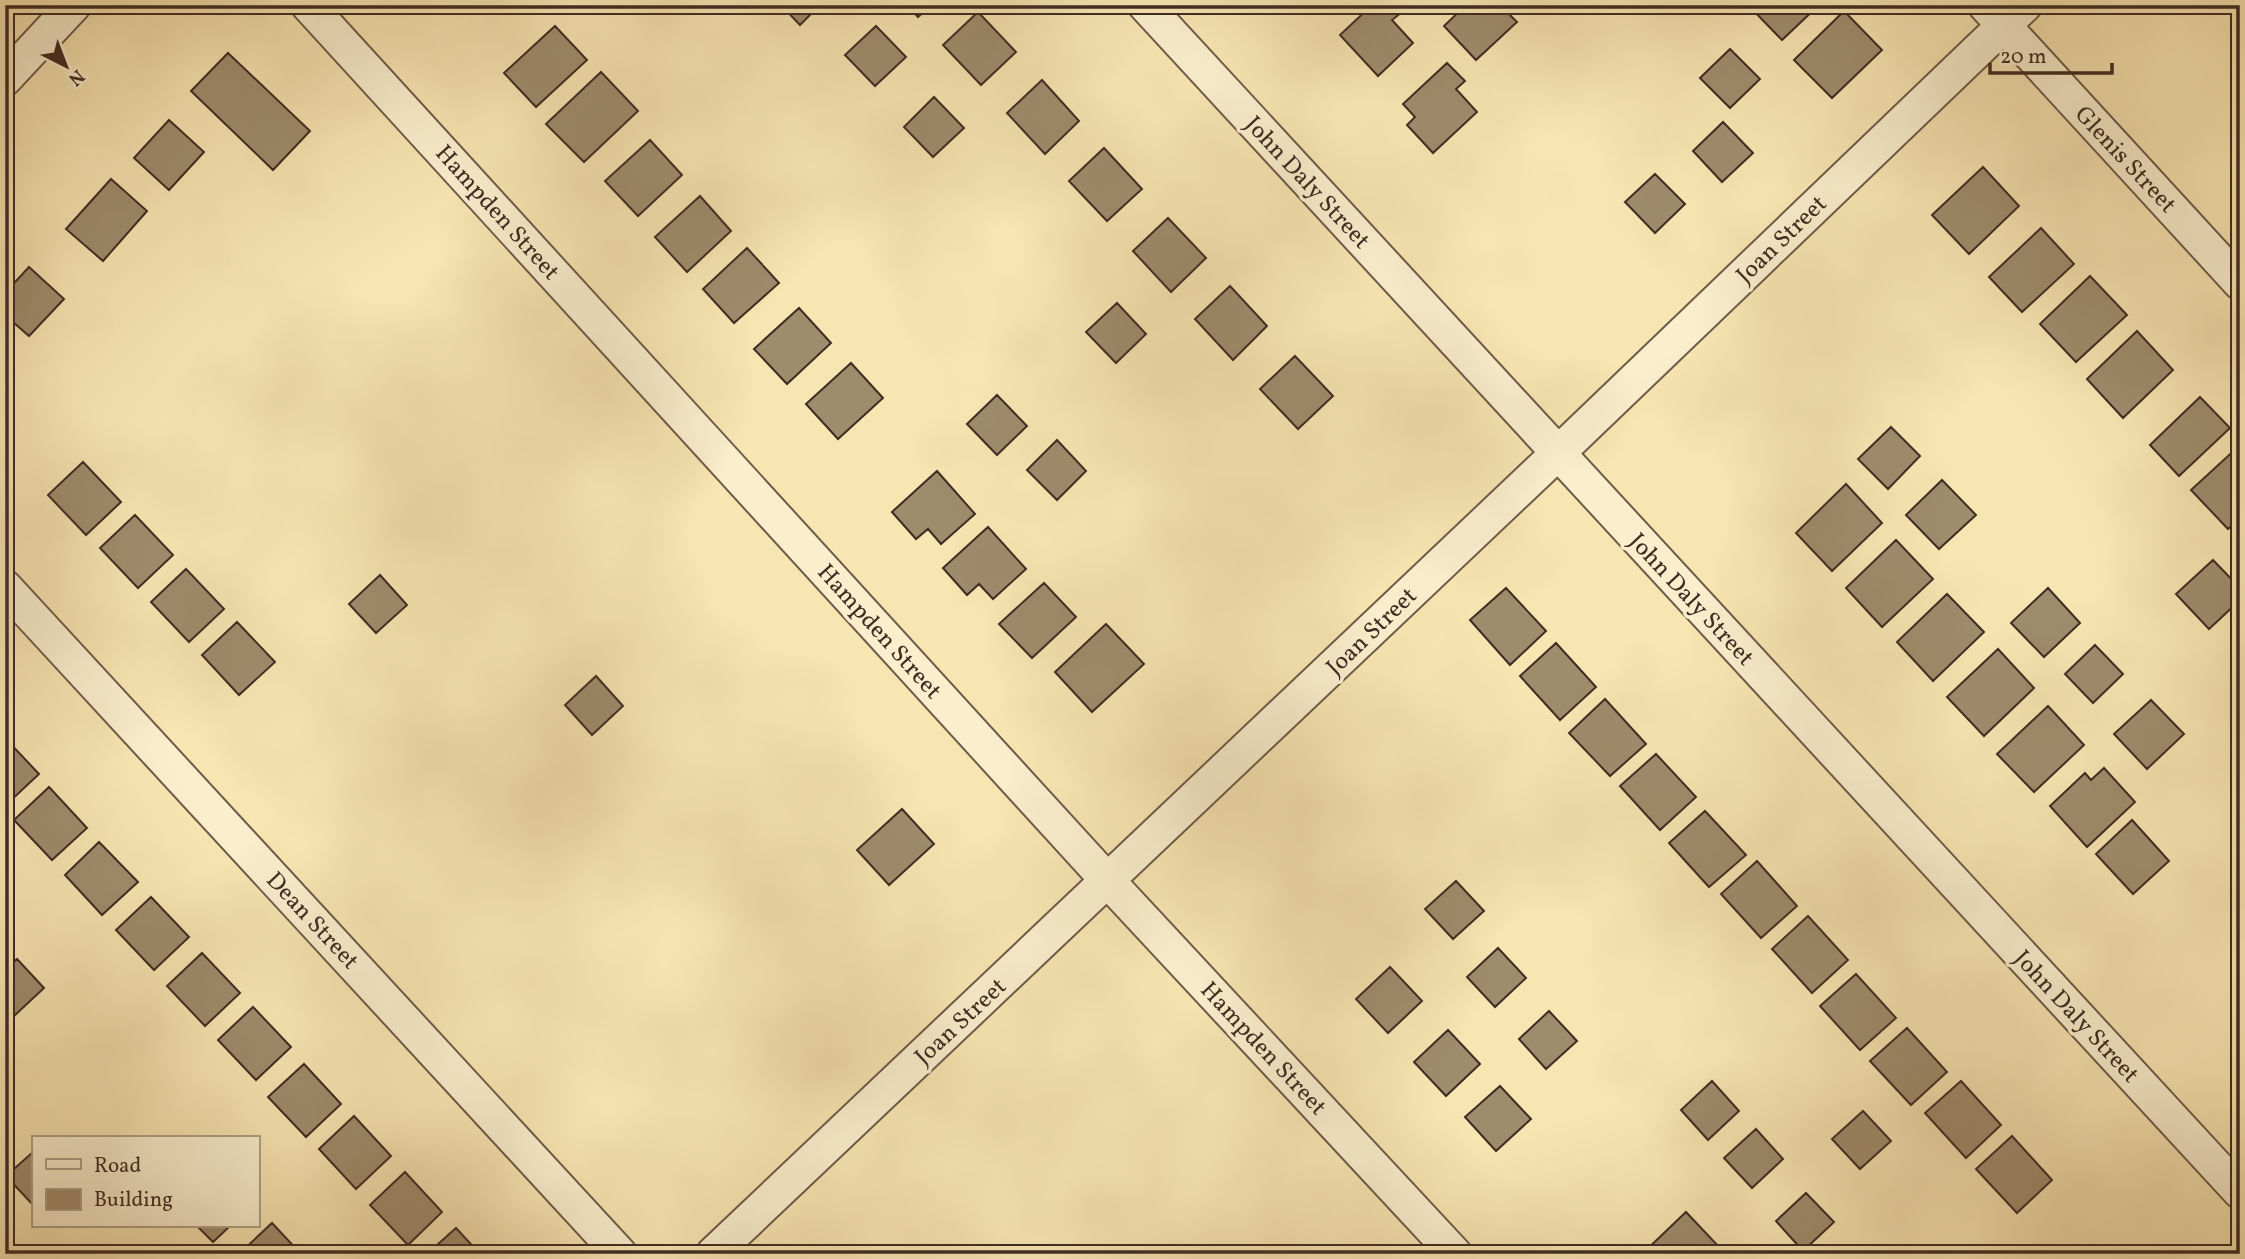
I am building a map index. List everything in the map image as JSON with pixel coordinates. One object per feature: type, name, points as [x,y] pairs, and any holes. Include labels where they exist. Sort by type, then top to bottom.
[{"type":"street","points":[[5,79],[74,5]]},
{"type":"street","name":"Hampden Street","points":[[308,5],[1108,881],[1455,1254]]},
{"type":"street","name":"John Daly Street","points":[[1145,5],[2240,1192]]},
{"type":"street","name":"Joan Street","points":[[713,1254],[1558,453],[2005,12]]},
{"type":"street","name":"Glenis Street","points":[[2005,12],[2240,283]]},
{"type":"street","name":"Dean Street","points":[[5,587],[620,1254]]},
{"type":"building","points":[[781,5],[820,5],[800,25]]},
{"type":"building","points":[[907,5],[931,5],[918,17]]},
{"type":"building","points":[[1372,5],[1395,5],[1402,12],[1392,20],[1413,43],[1378,76],[1340,35]]},
{"type":"building","points":[[1466,5],[1500,5],[1517,22],[1476,60],[1444,26]]},
{"type":"building","points":[[1748,5],[1819,5],[1782,40]]},
{"type":"building","points":[[1844,11],[1882,50],[1832,98],[1794,60]]},
{"type":"building","points":[[978,12],[1016,52],[981,85],[943,45]]},
{"type":"building","points":[[555,26],[587,60],[536,107],[504,73]]},
{"type":"building","points":[[876,26],[906,57],[875,86],[845,55]]},
{"type":"building","points":[[1730,49],[1760,79],[1730,108],[1700,78]]},
{"type":"building","points":[[228,53],[310,131],[273,170],[191,91]]},
{"type":"building","points":[[1447,63],[1465,81],[1456,89],[1477,112],[1433,153],[1407,125],[1415,117],[1403,104]]},
{"type":"building","points":[[601,72],[638,111],[584,162],[546,124]]},
{"type":"building","points":[[1042,80],[1079,121],[1045,154],[1007,113]]},
{"type":"building","points":[[934,97],[964,128],[933,157],[904,127]]},
{"type":"building","points":[[169,120],[204,152],[169,190],[134,158]]},
{"type":"building","points":[[1723,122],[1753,153],[1722,182],[1693,151]]},
{"type":"building","points":[[650,140],[682,175],[638,216],[605,181]]},
{"type":"building","points":[[1104,148],[1142,189],[1107,221],[1069,181]]},
{"type":"building","points":[[1983,167],[2019,206],[1969,254],[1932,215]]},
{"type":"building","points":[[1655,174],[1685,204],[1655,233],[1625,202]]},
{"type":"building","points":[[111,179],[147,211],[103,261],[66,229]]},
{"type":"building","points":[[700,196],[731,231],[687,272],[655,237]]},
{"type":"building","points":[[1168,218],[1206,258],[1171,292],[1133,251]]},
{"type":"building","points":[[2041,228],[2074,264],[2022,312],[1989,277]]},
{"type":"building","points":[[747,248],[779,283],[734,323],[703,289]]},
{"type":"building","points":[[29,267],[64,299],[29,336],[5,315],[5,293]]},
{"type":"building","points":[[2090,276],[2127,315],[2076,362],[2040,324]]},
{"type":"building","points":[[1230,286],[1267,326],[1233,360],[1195,319]]},
{"type":"building","points":[[1117,303],[1146,334],[1116,363],[1086,332]]},
{"type":"building","points":[[799,308],[831,343],[787,384],[754,349]]},
{"type":"building","points":[[2137,331],[2173,370],[2123,418],[2087,379]]},
{"type":"building","points":[[1295,356],[1333,396],[1298,429],[1260,389]]},
{"type":"building","points":[[851,363],[883,398],[838,439],[806,404]]},
{"type":"building","points":[[997,395],[1027,426],[997,455],[967,424]]},
{"type":"building","points":[[2200,397],[2230,428],[2179,476],[2150,445]]},
{"type":"building","points":[[1891,427],[1920,456],[1888,489],[1858,459]]},
{"type":"building","points":[[1057,440],[1086,471],[1057,500],[1027,470]]},
{"type":"building","points":[[2240,445],[2240,518],[2228,529],[2191,490]]},
{"type":"building","points":[[83,462],[121,502],[86,535],[48,495]]},
{"type":"building","points":[[937,471],[975,514],[941,544],[928,529],[916,539],[892,512]]},
{"type":"building","points":[[1942,480],[1976,515],[1939,549],[1906,515]]},
{"type":"building","points":[[1846,484],[1882,523],[1832,571],[1796,533]]},
{"type":"building","points":[[135,515],[173,555],[138,588],[100,548]]},
{"type":"building","points":[[988,527],[1026,569],[993,599],[979,584],[967,595],[943,568]]},
{"type":"building","points":[[1896,540],[1933,579],[1882,627],[1846,588]]},
{"type":"building","points":[[2213,560],[2240,588],[2240,600],[2209,629],[2176,594]]},
{"type":"building","points":[[186,569],[224,609],[189,642],[151,602]]},
{"type":"building","points":[[380,575],[407,605],[376,633],[349,604]]},
{"type":"building","points":[[1044,583],[1076,617],[1032,658],[999,624]]},
{"type":"building","points":[[1506,588],[1546,631],[1510,665],[1470,620]]},
{"type":"building","points":[[2048,588],[2080,623],[2044,657],[2011,623]]},
{"type":"building","points":[[1947,594],[1984,632],[1933,681],[1897,642]]},
{"type":"building","points":[[237,622],[275,662],[239,695],[202,655]]},
{"type":"building","points":[[1106,624],[1144,664],[1092,712],[1055,672]]},
{"type":"building","points":[[1556,643],[1596,687],[1560,720],[1520,676]]},
{"type":"building","points":[[2095,645],[2123,674],[2093,703],[2065,674]]},
{"type":"building","points":[[1998,649],[2034,688],[1984,736],[1947,697]]},
{"type":"building","points":[[596,676],[623,706],[592,735],[565,705]]},
{"type":"building","points":[[1605,699],[1646,744],[1610,776],[1569,733]]},
{"type":"building","points":[[2151,700],[2184,734],[2147,769],[2114,734]]},
{"type":"building","points":[[2048,706],[2084,745],[2034,792],[1997,754]]},
{"type":"building","points":[[5,738],[39,774],[5,806]]},
{"type":"building","points":[[1656,754],[1696,797],[1660,830],[1620,786]]},
{"type":"building","points":[[2104,768],[2135,802],[2087,847],[2050,806],[2085,773],[2091,780]]},
{"type":"building","points":[[49,787],[87,828],[52,860],[14,820]]},
{"type":"building","points":[[902,809],[934,844],[889,885],[857,850]]},
{"type":"building","points":[[1705,811],[1746,855],[1709,887],[1669,843]]},
{"type":"building","points":[[2132,820],[2169,861],[2133,894],[2096,854]]},
{"type":"building","points":[[99,842],[138,882],[102,915],[65,875]]},
{"type":"building","points":[[1757,861],[1797,906],[1761,938],[1721,894]]},
{"type":"building","points":[[1456,881],[1484,911],[1453,939],[1425,909]]},
{"type":"building","points":[[151,897],[189,937],[154,970],[116,930]]},
{"type":"building","points":[[1808,916],[1848,960],[1812,993],[1772,949]]},
{"type":"building","points":[[1498,948],[1526,978],[1495,1007],[1467,977]]},
{"type":"building","points":[[202,953],[240,993],[205,1026],[167,986]]},
{"type":"building","points":[[17,959],[44,988],[13,1017],[5,1008],[5,970]]},
{"type":"building","points":[[1390,967],[1422,1001],[1388,1033],[1356,999]]},
{"type":"building","points":[[1856,974],[1896,1018],[1860,1050],[1820,1006]]},
{"type":"building","points":[[253,1007],[291,1047],[256,1080],[218,1040]]},
{"type":"building","points":[[1549,1011],[1577,1041],[1546,1069],[1519,1039]]},
{"type":"building","points":[[1907,1028],[1947,1072],[1911,1105],[1870,1061]]},
{"type":"building","points":[[1448,1030],[1480,1064],[1446,1096],[1414,1062]]},
{"type":"building","points":[[304,1064],[341,1104],[306,1137],[268,1097]]},
{"type":"building","points":[[1712,1081],[1739,1111],[1708,1140],[1681,1110]]},
{"type":"building","points":[[1961,1081],[2001,1125],[1966,1158],[1925,1113]]},
{"type":"building","points":[[1500,1086],[1531,1119],[1496,1151],[1465,1117]]},
{"type":"building","points":[[1863,1111],[1891,1141],[1860,1169],[1832,1139]]},
{"type":"building","points":[[354,1116],[391,1156],[356,1189],[319,1149]]},
{"type":"building","points":[[1756,1129],[1783,1159],[1752,1188],[1724,1158]]},
{"type":"building","points":[[2012,1136],[2052,1180],[2017,1213],[1976,1169]]},
{"type":"building","points":[[32,1153],[32,1204],[6,1176]]},
{"type":"building","points":[[405,1172],[442,1212],[408,1245],[370,1205]]},
{"type":"building","points":[[1806,1193],[1834,1222],[1803,1251],[1776,1221]]},
{"type":"building","points":[[1686,1212],[1720,1248],[1714,1254],[1642,1254]]},
{"type":"building","points":[[272,1223],[301,1254],[239,1254]]},
{"type":"building","points":[[199,1228],[228,1228],[213,1242]]},
{"type":"building","points":[[456,1228],[480,1254],[427,1254]]}]
